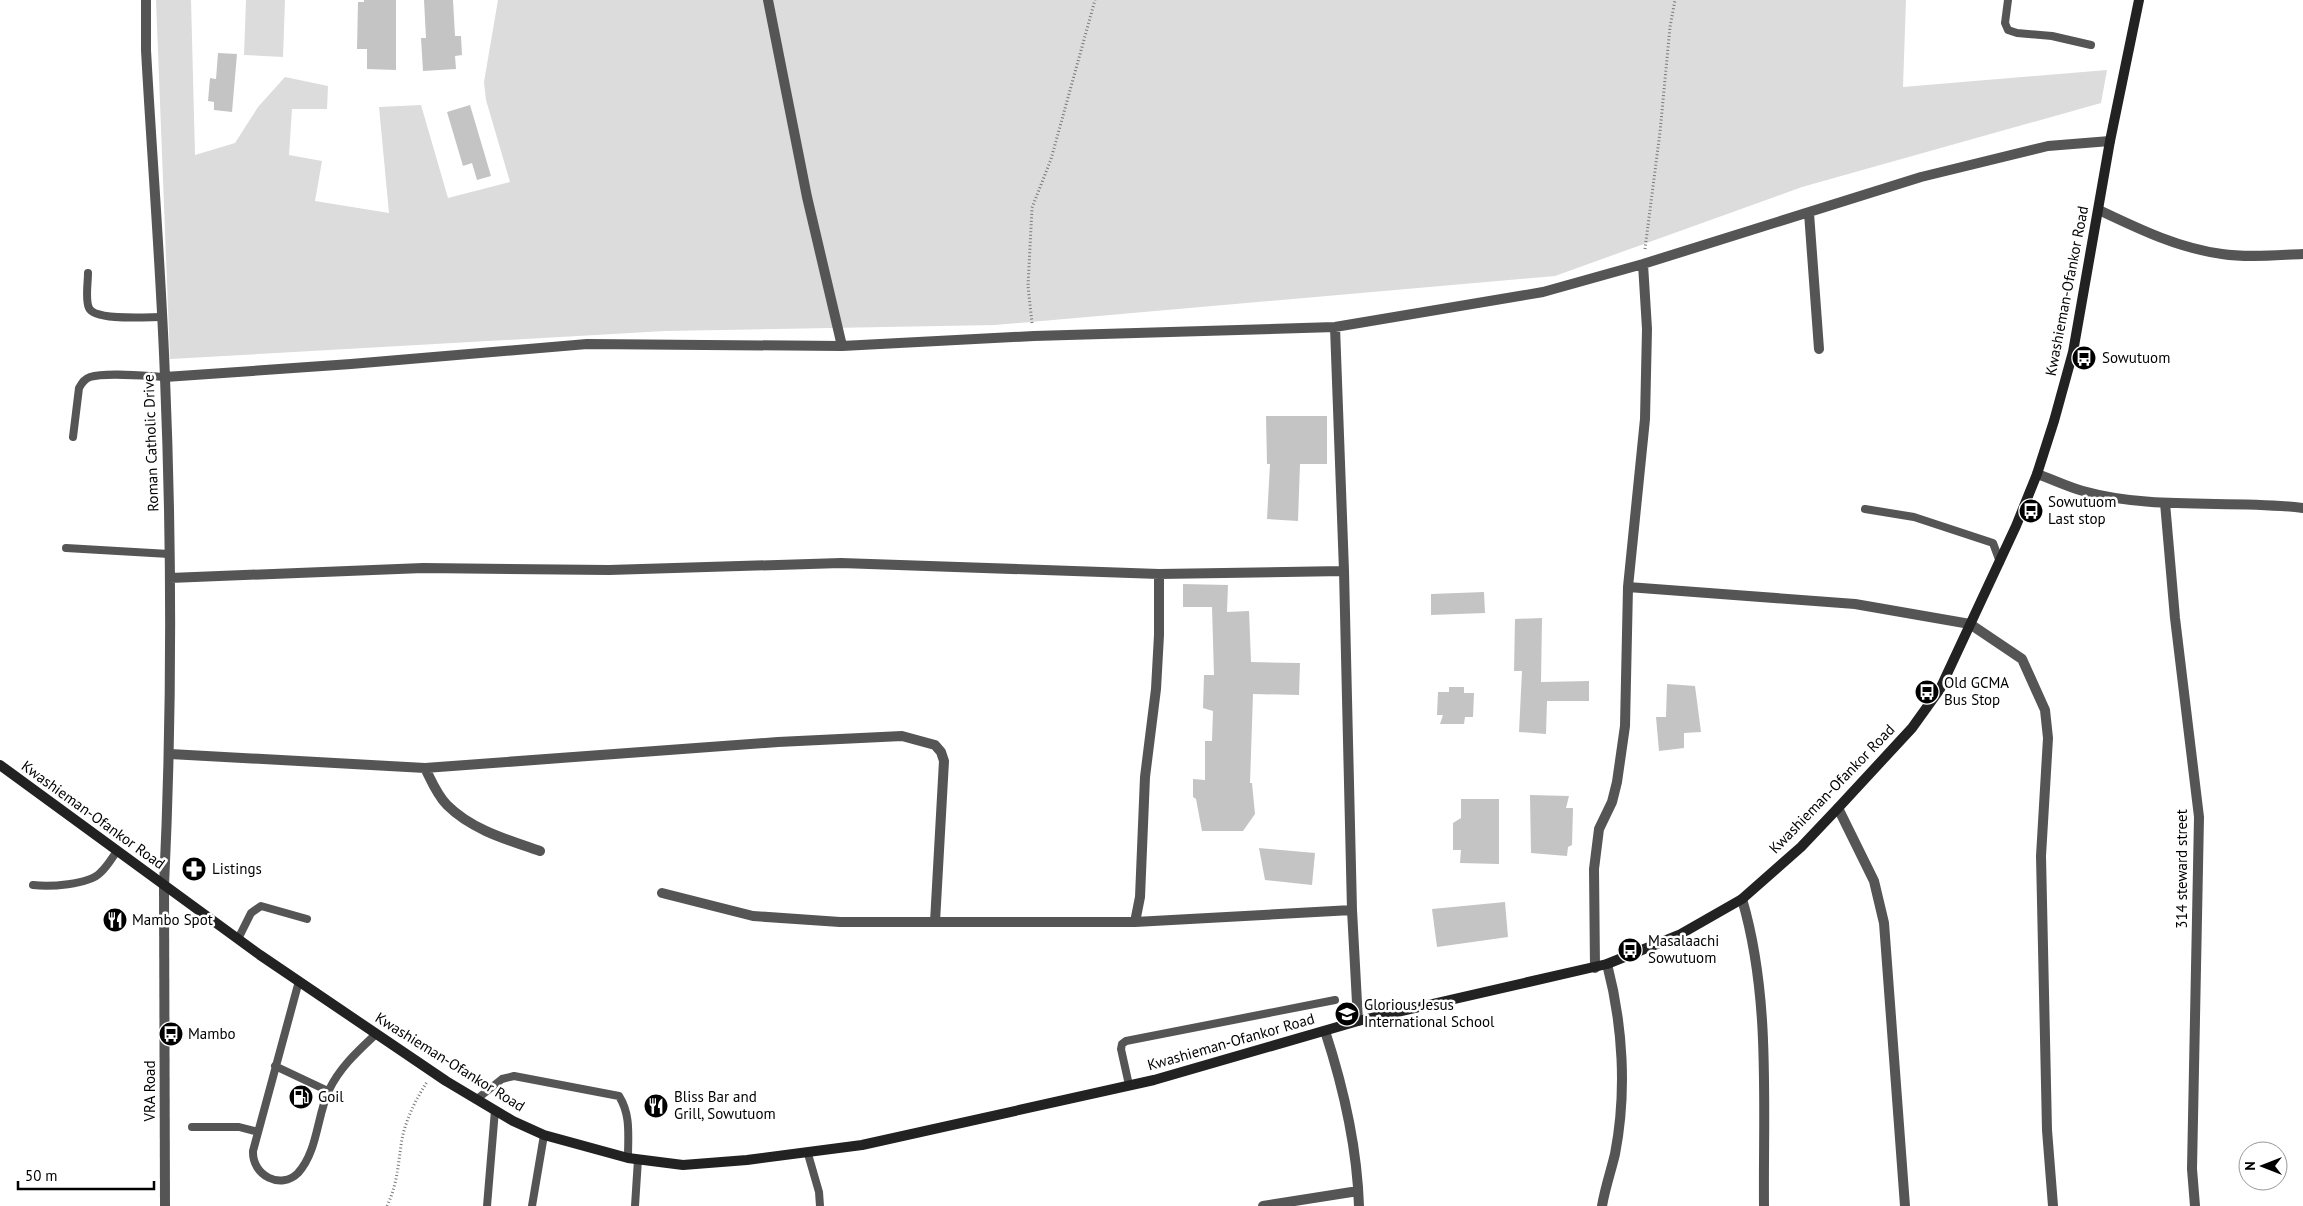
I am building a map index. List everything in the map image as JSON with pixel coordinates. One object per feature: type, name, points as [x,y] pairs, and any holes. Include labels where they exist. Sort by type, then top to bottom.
[{"type":"main road","name":"Kwashieman-Ofankor Road","points":[[0,766],[299,982],[477,1099],[544,1135],[633,1158],[683,1164],[808,1154],[862,1145],[1129,1085],[1358,1022],[1607,964],[1679,935],[1742,899],[1801,847],[1883,761],[1940,689],[2000,562],[2037,474],[2073,352],[2110,141],[2139,0]]},
{"type":"street","name":"Roman Catholic Drive","points":[[146,0],[146,50],[165,376],[170,578],[170,754],[164,886]]},
{"type":"street","points":[[768,0],[807,198],[842,346]]},
{"type":"street","points":[[165,376],[361,364],[587,344],[842,346],[1034,336],[1335,327],[1543,292],[1643,264],[1921,177],[2048,146],[2110,141]]},
{"type":"street","points":[[2099,210],[2155,236],[2206,252],[2225,255],[2303,254]]},
{"type":"street","points":[[1809,213],[1819,349]]},
{"type":"street","points":[[1595,968],[1594,869],[1599,829],[1612,802],[1617,782],[1625,726],[1628,587],[1645,419],[1647,329],[1643,264]]},
{"type":"street","points":[[1335,327],[1344,571],[1352,910],[1358,1022]]},
{"type":"street","points":[[2037,474],[2082,491],[2107,497],[2165,503],[2303,508]]},
{"type":"street","name":"314 steward street","points":[[2165,503],[2175,618],[2199,817],[2192,1169],[2195,1206]]},
{"type":"street","points":[[170,578],[423,568],[610,570],[841,563],[1158,574],[1344,571]]},
{"type":"street","points":[[1135,922],[1140,897],[1145,777],[1156,689],[1159,635],[1158,574]]},
{"type":"street","points":[[1628,587],[1855,604],[1970,624],[2022,659],[2045,710],[2048,738],[2041,856],[2047,1130],[2053,1206]]},
{"type":"street","points":[[170,754],[425,768],[778,742],[902,736],[922,740],[935,745],[941,752],[944,761],[935,922]]},
{"type":"street","points":[[425,768],[437,792],[447,805],[470,823],[498,837],[540,851]]},
{"type":"street","points":[[1838,808],[1874,882],[1884,923],[1905,1206]]},
{"type":"street","name":"VRA Road","points":[[164,886],[165,1206]]},
{"type":"street","points":[[662,893],[752,916],[782,920],[840,922],[1135,922],[1352,910]]},
{"type":"street","points":[[1742,899],[1757,962],[1761,1020],[1764,1206]]},
{"type":"street","points":[[1602,1206],[1615,1152],[1622,1080],[1619,1020],[1607,964]]},
{"type":"street","points":[[1325,1032],[1342,1083],[1354,1143],[1359,1206]]},
{"type":"street","points":[[1263,1206],[1358,1191]]},
{"type":"lane","points":[[2008,0],[2005,23],[2008,30],[2017,33],[2052,36],[2091,45]]},
{"type":"lane","points":[[88,273],[88,307],[92,312],[105,316],[161,317]]},
{"type":"lane","points":[[73,437],[79,388],[82,381],[90,377],[101,376],[165,376]]},
{"type":"lane","points":[[1865,509],[1914,518],[1993,543],[2000,562]]},
{"type":"lane","points":[[66,548],[169,554]]},
{"type":"lane","points":[[33,885],[52,886],[87,880],[99,874],[117,852]]},
{"type":"lane","points":[[238,939],[251,913],[261,906],[307,919]]},
{"type":"lane","points":[[299,982],[253,1151],[253,1161],[256,1168],[263,1175],[279,1180],[292,1178],[304,1163],[328,1090],[349,1059],[376,1034]]},
{"type":"lane","points":[[1129,1085],[1121,1049],[1122,1044],[1126,1041],[1335,1000]]},
{"type":"lane","points":[[276,1066],[328,1090]]},
{"type":"lane","points":[[477,1099],[502,1079],[514,1076],[619,1096],[626,1107],[633,1158],[635,1206]]},
{"type":"lane","points":[[487,1206],[495,1110]]},
{"type":"lane","points":[[192,1127],[240,1127],[258,1132]]},
{"type":"lane","points":[[532,1206],[544,1135]]},
{"type":"lane","points":[[808,1154],[819,1192],[820,1206]]},
{"type":"path","points":[[1034,336],[1028,286],[1032,208],[1051,159],[1095,0]]},
{"type":"path","points":[[1643,264],[1660,132],[1670,27],[1675,0]]},
{"type":"path","points":[[387,1206],[399,1173],[402,1138],[413,1106],[434,1072]]},
{"type":"shaded area","points":[[156,0],[191,0],[195,155],[235,143],[258,107],[285,77],[328,86],[327,109],[292,109],[289,155],[322,161],[315,201],[389,213],[379,107],[421,105],[448,198],[510,182],[486,100],[484,82],[498,0],[1906,0],[1903,87],[2107,70],[2101,103],[1802,187],[1555,276],[995,325],[665,331],[170,359]]},
{"type":"shaded area","points":[[246,0],[285,0],[283,57],[244,55]]},
{"type":"building","points":[[364,0],[396,0],[396,70],[367,69],[367,49],[357,49],[358,2],[364,2]]},
{"type":"building","points":[[424,0],[453,0],[455,36],[461,36],[462,55],[455,56],[456,69],[423,71],[421,38],[426,38]]},
{"type":"building","points":[[218,53],[237,54],[232,112],[214,110],[214,102],[208,101],[210,78],[216,79]]},
{"type":"building","points":[[470,105],[491,176],[477,180],[472,163],[463,166],[447,112]]},
{"type":"building","points":[[1266,416],[1327,416],[1327,464],[1300,464],[1298,521],[1267,519],[1270,464],[1267,464]]},
{"type":"building","points":[[1183,584],[1228,585],[1227,612],[1249,611],[1251,662],[1300,663],[1299,695],[1253,694],[1250,783],[1252,783],[1255,814],[1243,831],[1202,831],[1196,799],[1193,797],[1193,779],[1205,780],[1205,741],[1212,741],[1213,711],[1203,708],[1204,675],[1214,675],[1212,607],[1183,607]]},
{"type":"building","points":[[1484,592],[1485,613],[1431,615],[1431,594]]},
{"type":"building","points":[[1542,618],[1541,682],[1589,681],[1589,701],[1547,701],[1546,734],[1519,732],[1522,671],[1514,671],[1515,619]]},
{"type":"building","points":[[1667,684],[1695,686],[1701,732],[1684,733],[1684,748],[1659,751],[1656,717],[1666,717]]},
{"type":"building","points":[[1449,687],[1464,687],[1464,693],[1474,693],[1473,717],[1465,717],[1464,724],[1440,724],[1443,715],[1437,715],[1438,692],[1449,692]]},
{"type":"building","points":[[1530,795],[1569,796],[1566,808],[1573,808],[1572,845],[1568,847],[1567,856],[1531,853]]},
{"type":"building","points":[[1461,799],[1499,799],[1499,864],[1460,863],[1461,850],[1453,850],[1453,823],[1461,818]]},
{"type":"building","points":[[1259,848],[1315,853],[1312,885],[1265,880]]},
{"type":"building","points":[[1505,902],[1508,937],[1437,947],[1432,909]]},
{"type":"place","name":"Sowutuom","points":[[2084,358]]},
{"type":"place","name":"Sowutuom Last stop","points":[[2031,511]]},
{"type":"place","name":"Old GCMA Bus Stop","points":[[1927,692]]},
{"type":"place","name":"Listings","points":[[194,869]]},
{"type":"place","name":"Mambo Spot","points":[[115,920]]},
{"type":"place","name":"Masalaachi Sowutuom","points":[[1630,950]]},
{"type":"place","name":"Glorious Jesus International School","points":[[1347,1014]]},
{"type":"place","name":"Mambo","points":[[171,1034]]},
{"type":"place","name":"Goil","points":[[301,1097]]},
{"type":"place","name":"Bliss Bar and Grill, Sowutuom","points":[[656,1106]]}]
